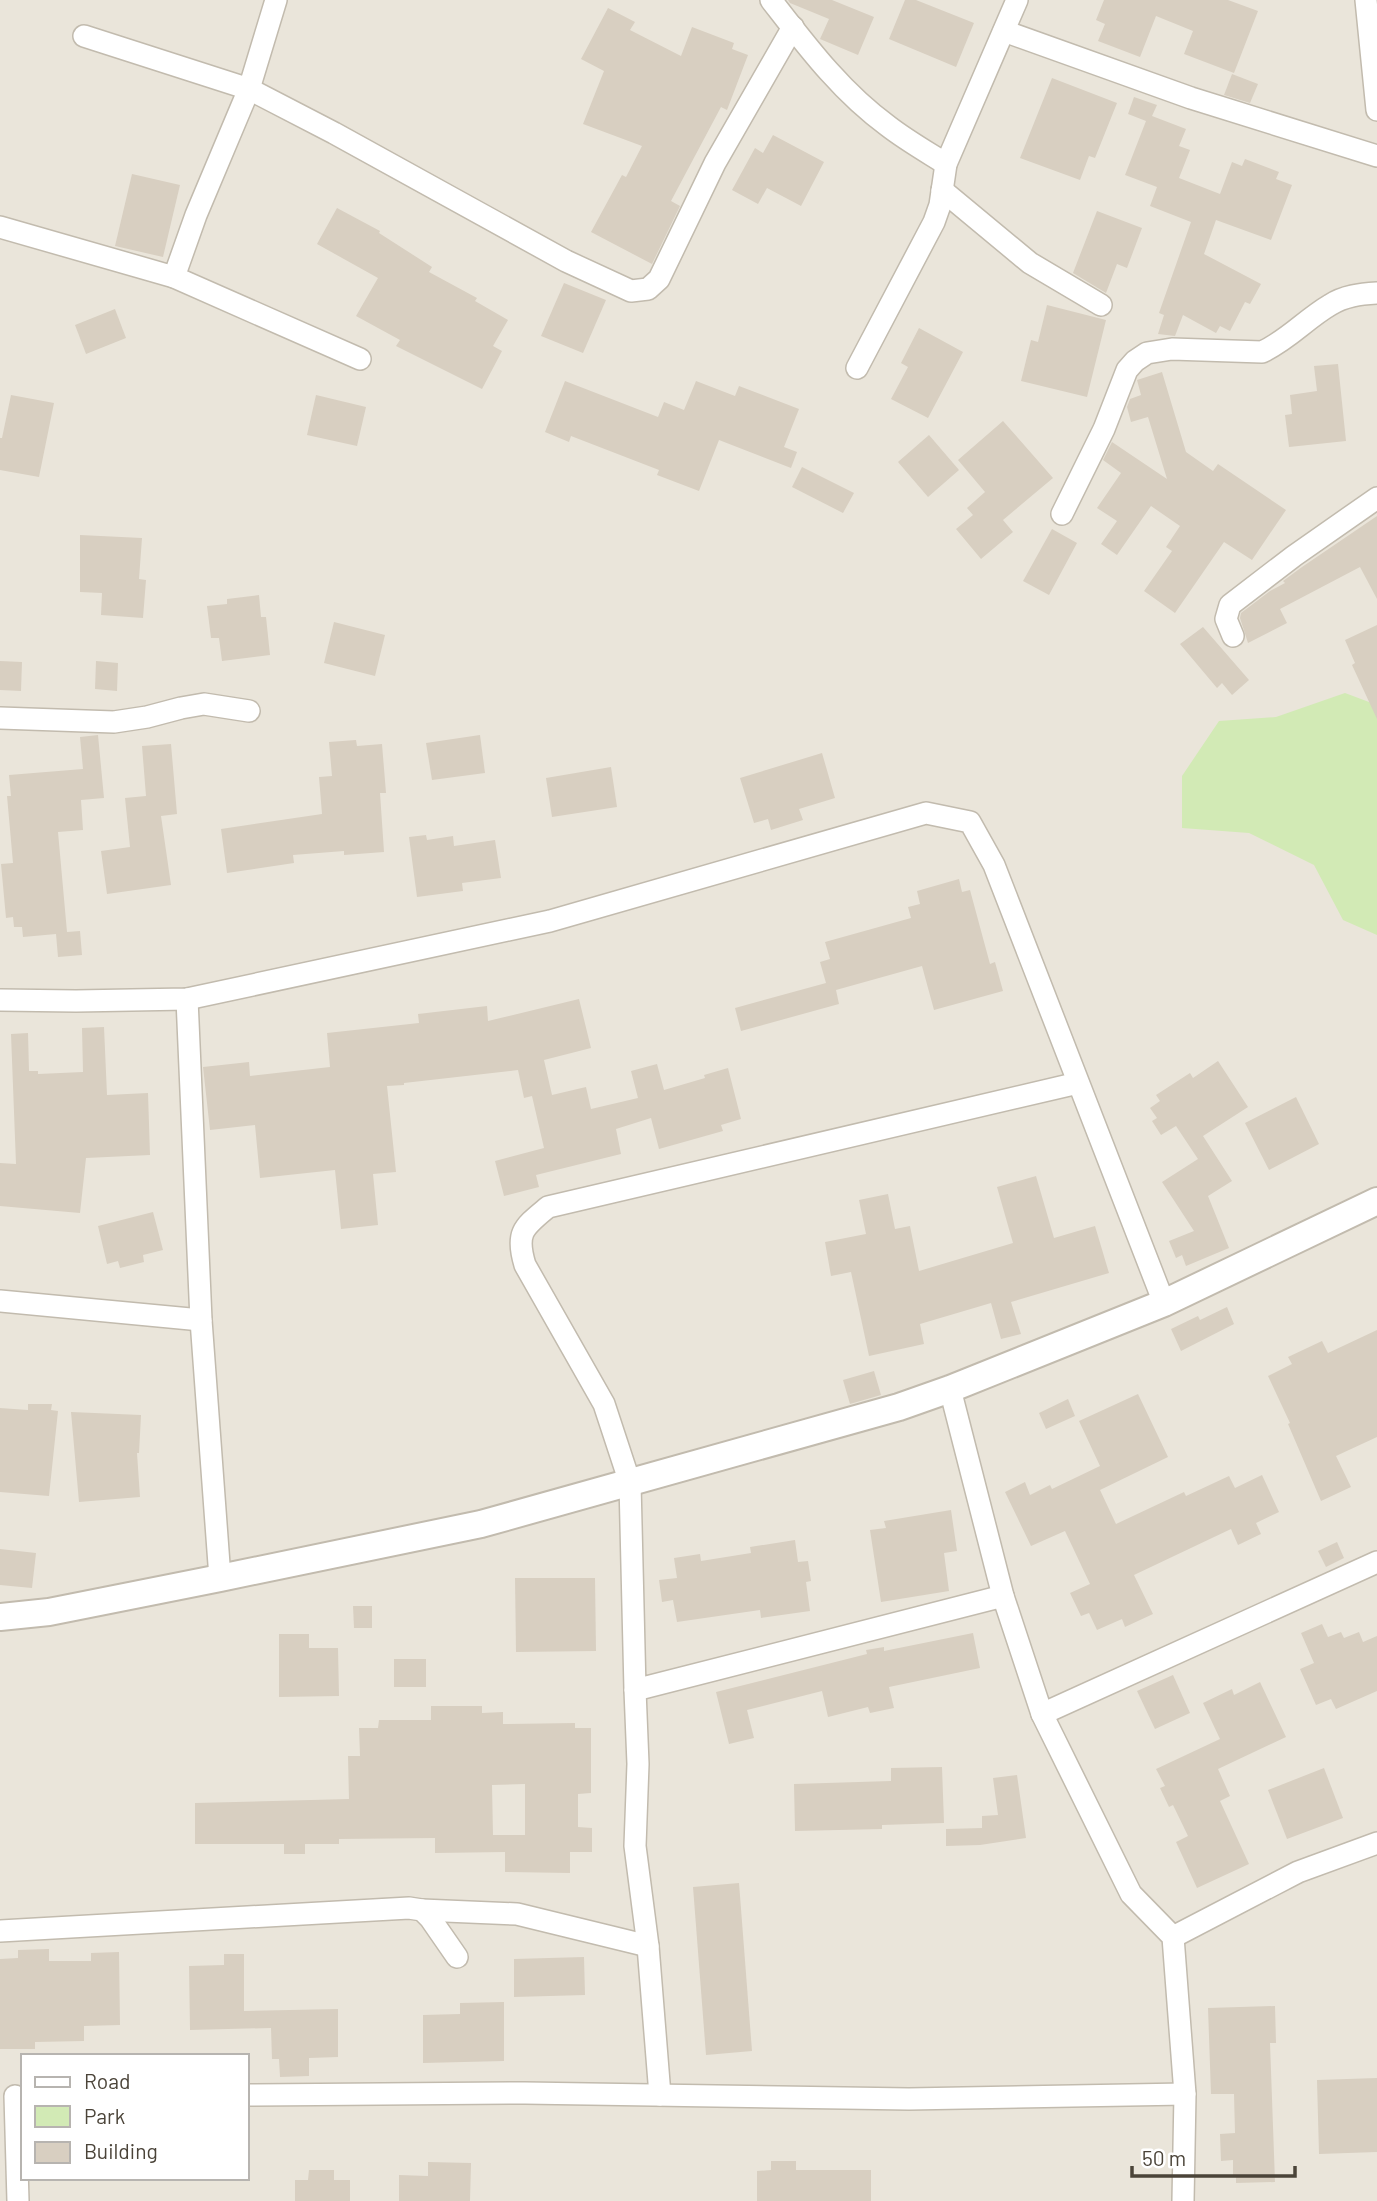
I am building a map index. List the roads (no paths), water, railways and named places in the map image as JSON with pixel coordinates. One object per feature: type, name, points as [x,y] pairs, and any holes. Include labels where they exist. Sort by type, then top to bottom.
[{"type":"street","points":[[174,277],[249,89],[276,0]]},
{"type":"street","points":[[771,0],[851,94],[887,126],[946,164]]},
{"type":"street","points":[[858,368],[934,222],[946,164],[1017,0]]},
{"type":"street","points":[[1366,0],[1377,110]]},
{"type":"street","points":[[83,36],[249,89],[566,261],[631,291],[648,289],[659,278],[715,163],[793,27]]},
{"type":"street","points":[[1004,31],[1191,97],[1377,156]]},
{"type":"street","points":[[942,190],[1030,263],[1101,306]]},
{"type":"street","points":[[0,227],[174,277],[360,359]]},
{"type":"street","points":[[1062,514],[1104,429],[1127,370],[1135,361],[1147,353],[1172,349],[1262,352],[1275,346],[1330,304],[1354,295],[1377,293]]},
{"type":"street","points":[[1233,636],[1226,619],[1230,605],[1377,498]]},
{"type":"street","points":[[0,718],[114,722],[204,704],[249,711]]},
{"type":"street","points":[[0,1000],[187,999],[550,921],[926,813],[970,822],[994,865],[1164,1303]]},
{"type":"street","points":[[187,999],[201,1320],[220,1578]]},
{"type":"street","points":[[660,2095],[648,1946],[635,1846],[638,1765],[631,1483],[604,1404],[525,1265],[520,1248],[525,1227],[548,1208],[1078,1083]]},
{"type":"street","points":[[0,1617],[49,1612],[481,1524],[899,1407],[1164,1303],[1377,1201]]},
{"type":"street","points":[[0,1301],[201,1320]]},
{"type":"street","points":[[950,1389],[1003,1596],[1042,1714],[1131,1894],[1173,1937],[1185,2094],[1184,2201]]},
{"type":"street","points":[[1042,1714],[1377,1562]]},
{"type":"street","points":[[635,1690],[1003,1596]]},
{"type":"street","points":[[1173,1937],[1297,1872],[1377,1843]]},
{"type":"street","points":[[0,1931],[409,1909],[517,1914],[648,1946]]},
{"type":"street","points":[[422,1910],[457,1957]]},
{"type":"street","points":[[248,2095],[525,2093],[909,2099],[1185,2094]]},
{"type":"street","points":[[12,2097],[18,2201]]}]
